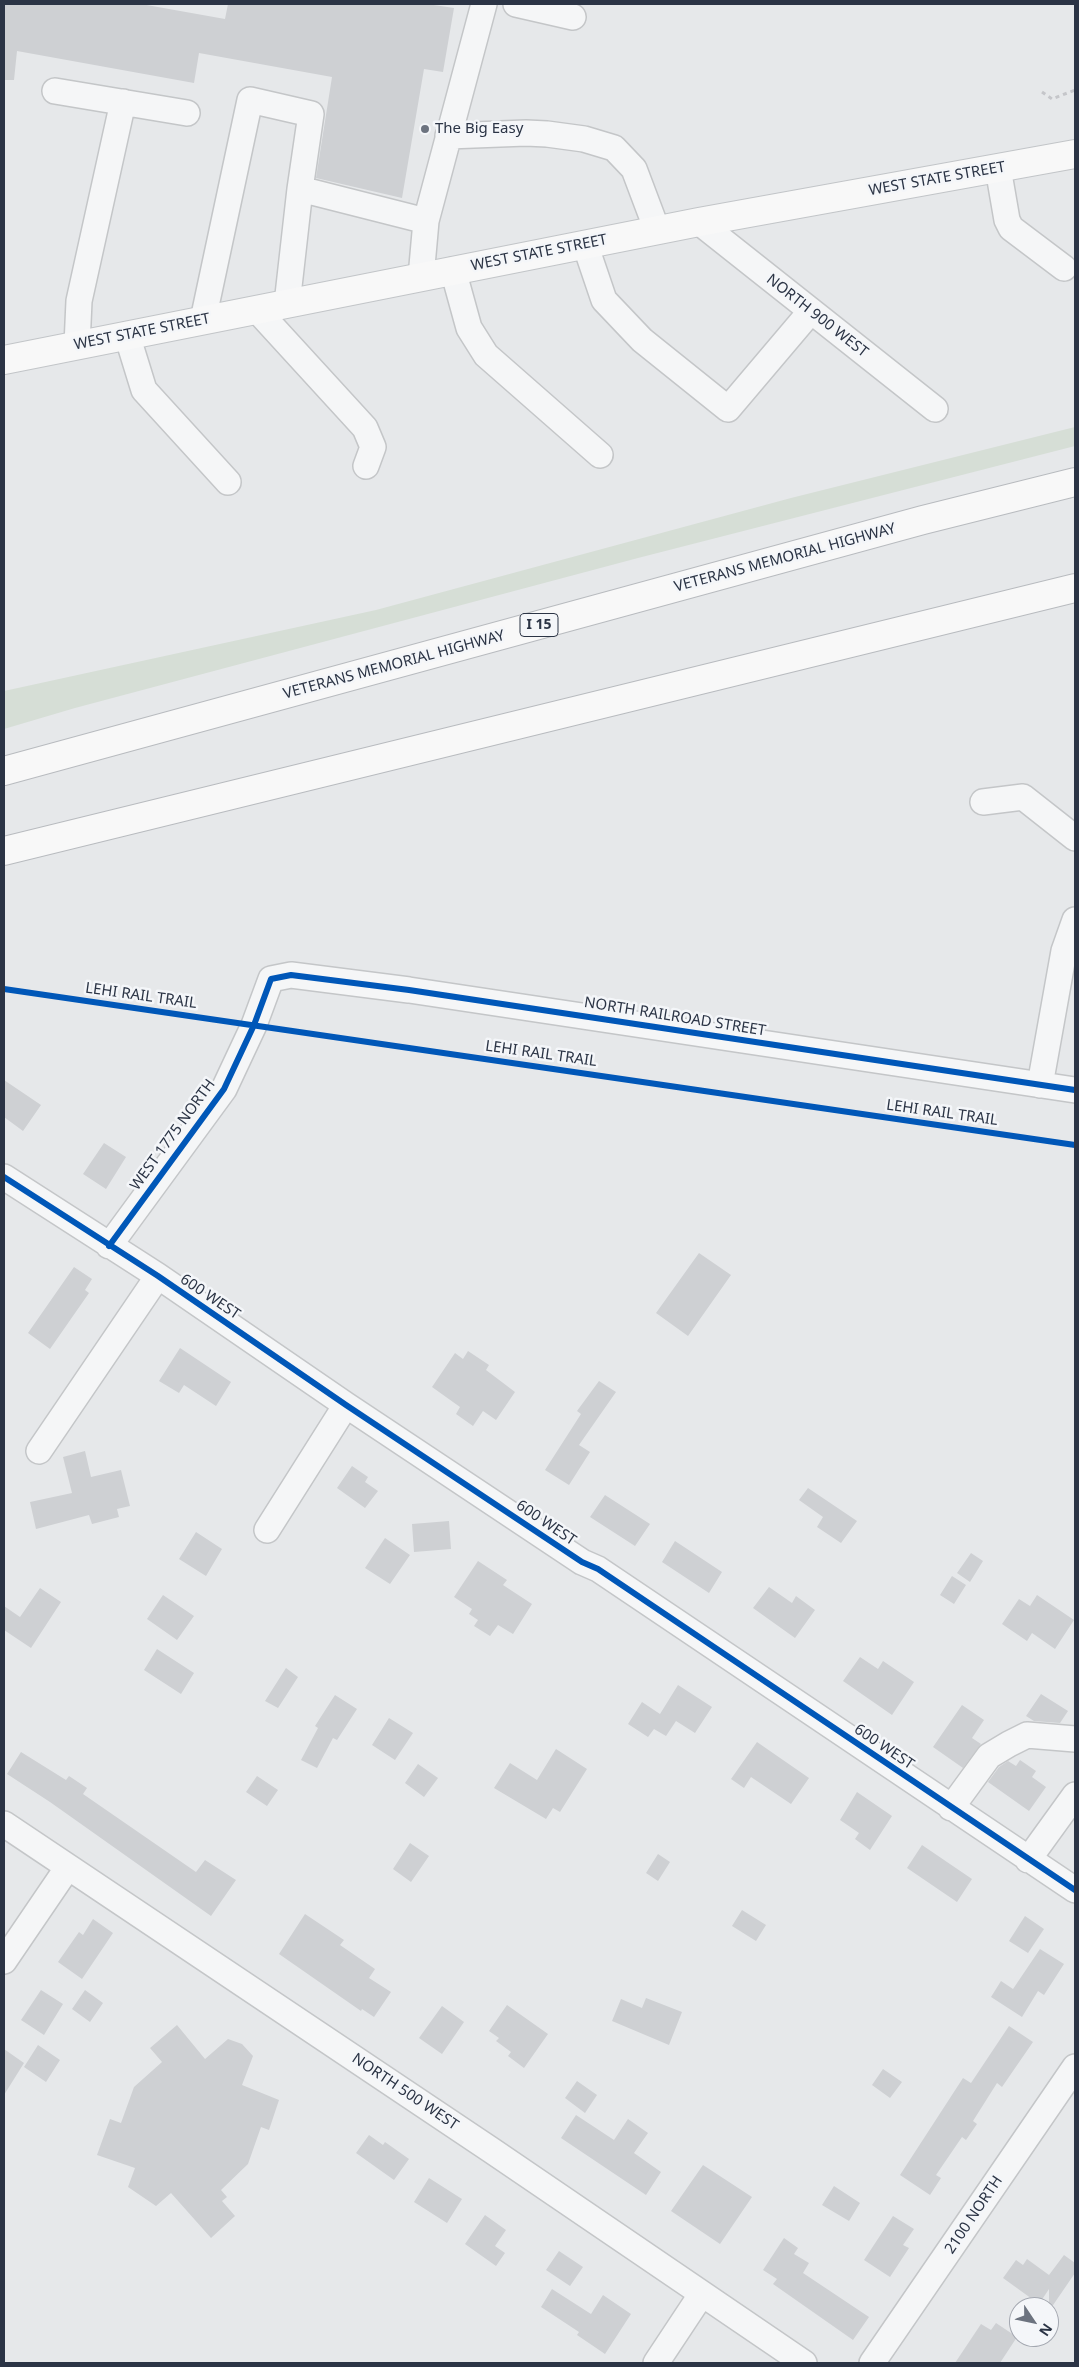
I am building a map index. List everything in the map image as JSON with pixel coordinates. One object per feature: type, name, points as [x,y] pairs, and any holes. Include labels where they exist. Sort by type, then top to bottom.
[{"type":"main road","name":"WEST STATE STREET","points":[[4,360],[698,222],[1075,154]]},
{"type":"main road","name":"VETERANS MEMORIAL HIGHWAY","points":[[4,772],[923,520],[1075,482]]},
{"type":"main road","points":[[4,851],[1075,588]]},
{"type":"street","points":[[421,277],[426,221],[484,4]]},
{"type":"street","points":[[516,4],[574,17]]},
{"type":"street","points":[[55,91],[187,113]]},
{"type":"street","points":[[204,320],[250,100],[311,114],[286,304]]},
{"type":"street","points":[[77,345],[79,301],[123,102]]},
{"type":"street","points":[[448,136],[540,134],[584,139],[614,148],[634,169],[657,230]]},
{"type":"street","points":[[998,168],[1007,220],[1011,228],[1064,268]]},
{"type":"street","points":[[300,189],[426,221]]},
{"type":"street","name":"NORTH 900 WEST","points":[[698,222],[935,410]]},
{"type":"street","points":[[584,244],[604,300],[642,340],[728,409],[811,311]]},
{"type":"street","points":[[453,270],[470,328],[486,355],[600,455]]},
{"type":"street","points":[[257,310],[365,428],[373,447],[366,466]]},
{"type":"street","points":[[127,335],[144,390],[228,482]]},
{"type":"street","points":[[983,802],[1023,797],[1075,838]]},
{"type":"street","points":[[1040,1085],[1058,978],[1064,951],[1075,920]]},
{"type":"street","name":"NORTH RAILROAD STREET","points":[[271,979],[291,976],[409,990],[1075,1090]]},
{"type":"street","name":"WEST 1775 NORTH","points":[[109,1246],[224,1089],[254,1025],[271,979]]},
{"type":"street","name":"600 WEST","points":[[4,1177],[158,1276],[346,1405],[582,1562],[606,1574],[1075,1890]]},
{"type":"street","points":[[39,1451],[158,1276]]},
{"type":"street","points":[[267,1530],[346,1405]]},
{"type":"street","points":[[951,1808],[989,1756],[1009,1744],[1027,1735],[1075,1739]]},
{"type":"street","points":[[1028,1860],[1075,1795]]},
{"type":"street","name":"NORTH 500 WEST","points":[[4,1824],[483,2144],[701,2295],[804,2363]]},
{"type":"street","points":[[4,1961],[68,1867]]},
{"type":"street","name":"2100 NORTH","points":[[872,2363],[1075,2067]]},
{"type":"street","points":[[656,2363],[701,2295]]},
{"type":"path","points":[[1042,92],[1052,98],[1075,90]]},
{"type":"shaded area","points":[[1075,427],[1075,446],[638,558],[75,708],[4,729],[4,691],[376,610],[791,498]]},
{"type":"building","points":[[4,4],[141,4],[225,19],[228,4],[427,4],[454,8],[443,72],[424,69],[402,198],[316,178],[332,77],[199,53],[194,83],[17,51],[14,80],[4,80]]},
{"type":"building","points":[[4,1080],[41,1105],[23,1131],[4,1117]]},
{"type":"building","points":[[104,1143],[126,1157],[106,1189],[83,1174]]},
{"type":"building","points":[[699,1253],[731,1275],[688,1336],[656,1313]]},
{"type":"building","points":[[74,1267],[92,1279],[85,1290],[89,1293],[50,1349],[28,1333]]},
{"type":"building","points":[[180,1348],[231,1382],[216,1406],[184,1385],[179,1393],[159,1381]]},
{"type":"building","points":[[468,1351],[489,1365],[486,1370],[515,1392],[496,1420],[483,1411],[473,1426],[456,1414],[460,1407],[432,1387],[455,1353],[463,1359]]},
{"type":"building","points":[[599,1381],[616,1392],[579,1445],[590,1452],[569,1485],[545,1470],[581,1414],[577,1411]]},
{"type":"building","points":[[85,1451],[91,1477],[121,1470],[130,1506],[117,1509],[119,1517],[92,1524],[89,1515],[36,1529],[30,1502],[72,1493],[63,1457]]},
{"type":"building","points":[[352,1466],[368,1477],[365,1482],[378,1491],[365,1508],[337,1488]]},
{"type":"building","points":[[808,1488],[857,1521],[841,1543],[817,1527],[823,1517],[799,1500]]},
{"type":"building","points":[[605,1495],[650,1524],[635,1546],[590,1517]]},
{"type":"building","points":[[449,1521],[451,1549],[414,1552],[412,1524]]},
{"type":"building","points":[[196,1532],[222,1549],[206,1576],[179,1559]]},
{"type":"building","points":[[385,1538],[410,1555],[390,1584],[365,1568]]},
{"type":"building","points":[[675,1541],[722,1572],[709,1593],[662,1562]]},
{"type":"building","points":[[971,1553],[983,1561],[970,1582],[957,1573]]},
{"type":"building","points":[[478,1561],[507,1580],[503,1585],[532,1604],[513,1634],[498,1625],[490,1636],[474,1626],[478,1620],[469,1614],[472,1609],[454,1597]]},
{"type":"building","points":[[952,1576],[966,1585],[954,1604],[940,1595]]},
{"type":"building","points":[[769,1587],[792,1603],[796,1596],[815,1610],[795,1638],[753,1608]]},
{"type":"building","points":[[40,1588],[61,1602],[31,1648],[4,1630],[4,1606],[20,1617]]},
{"type":"building","points":[[163,1595],[194,1616],[177,1640],[147,1619]]},
{"type":"building","points":[[1037,1595],[1074,1620],[1055,1649],[1032,1633],[1027,1641],[1002,1624],[1019,1599],[1030,1606]]},
{"type":"building","points":[[157,1649],[194,1673],[181,1694],[144,1670]]},
{"type":"building","points":[[860,1657],[878,1669],[883,1661],[914,1682],[892,1715],[843,1681]]},
{"type":"building","points":[[286,1668],[298,1677],[278,1708],[265,1701]]},
{"type":"building","points":[[678,1685],[712,1707],[695,1733],[676,1721],[666,1736],[654,1729],[648,1737],[628,1724],[642,1702],[660,1714]]},
{"type":"building","points":[[1041,1694],[1068,1711],[1060,1723],[1034,1721],[1026,1716]]},
{"type":"building","points":[[335,1695],[357,1709],[337,1740],[333,1738],[317,1768],[301,1760],[318,1728],[315,1726]]},
{"type":"building","points":[[962,1705],[984,1720],[972,1738],[981,1744],[963,1768],[933,1747]]},
{"type":"building","points":[[389,1718],[413,1733],[395,1760],[372,1745]]},
{"type":"building","points":[[757,1742],[809,1778],[791,1804],[751,1777],[744,1788],[731,1779]]},
{"type":"building","points":[[556,1749],[587,1769],[560,1812],[553,1808],[546,1819],[494,1788],[510,1763],[537,1780]]},
{"type":"building","points":[[21,1752],[66,1780],[69,1776],[87,1788],[83,1794],[196,1872],[205,1860],[236,1880],[211,1916],[50,1802],[7,1774]]},
{"type":"building","points":[[1020,1760],[1036,1771],[1032,1777],[1046,1787],[1029,1811],[988,1782],[999,1767],[1008,1761],[1016,1766]]},
{"type":"building","points":[[418,1764],[438,1778],[424,1797],[405,1783]]},
{"type":"building","points":[[257,1776],[278,1790],[267,1806],[246,1792]]},
{"type":"building","points":[[857,1792],[892,1816],[870,1850],[855,1839],[859,1833],[840,1820]]},
{"type":"building","points":[[410,1843],[429,1856],[411,1882],[393,1869]]},
{"type":"building","points":[[922,1845],[972,1879],[957,1902],[907,1868]]},
{"type":"building","points":[[658,1854],[670,1862],[658,1881],[646,1873]]},
{"type":"building","points":[[742,1910],[766,1925],[756,1941],[732,1926]]},
{"type":"building","points":[[305,1914],[344,1940],[340,1945],[375,1969],[369,1978],[391,1992],[374,2017],[362,2009],[361,2011],[279,1954]]},
{"type":"building","points":[[1025,1916],[1044,1929],[1028,1953],[1009,1941]]},
{"type":"building","points":[[93,1919],[113,1933],[82,1979],[58,1962],[79,1932],[83,1935]]},
{"type":"building","points":[[1040,1949],[1064,1964],[1044,1995],[1038,1991],[1022,2017],[991,1997],[1001,1981],[1013,1989]]},
{"type":"building","points":[[41,1990],[63,2004],[44,2035],[21,2020]]},
{"type":"building","points":[[85,1990],[103,2003],[90,2022],[72,2009]]},
{"type":"building","points":[[646,1998],[682,2012],[669,2045],[612,2021],[621,1999],[642,2008]]},
{"type":"building","points":[[507,2005],[548,2034],[524,2068],[508,2056],[511,2052],[496,2041],[499,2038],[489,2031]]},
{"type":"building","points":[[442,2006],[464,2022],[442,2054],[419,2038]]},
{"type":"building","points":[[177,2025],[205,2059],[228,2039],[242,2044],[253,2056],[242,2085],[279,2100],[269,2130],[261,2127],[248,2164],[221,2190],[227,2197],[222,2201],[235,2216],[211,2238],[171,2193],[156,2206],[128,2187],[135,2168],[97,2155],[110,2119],[121,2123],[134,2087],[162,2062],[150,2048]]},
{"type":"building","points":[[1009,2026],[1033,2042],[1002,2087],[997,2083],[973,2121],[977,2124],[966,2140],[962,2137],[936,2175],[941,2178],[930,2195],[900,2175],[963,2078],[971,2083]]},
{"type":"building","points":[[38,2045],[60,2060],[46,2082],[24,2067]]},
{"type":"building","points":[[4,2049],[24,2063],[4,2095]]},
{"type":"building","points":[[883,2069],[902,2082],[890,2098],[872,2085]]},
{"type":"building","points":[[577,2081],[597,2095],[585,2113],[565,2098]]},
{"type":"building","points":[[576,2115],[614,2140],[628,2119],[648,2133],[634,2153],[661,2172],[646,2195],[561,2138]]},
{"type":"building","points":[[369,2135],[383,2145],[385,2142],[409,2159],[394,2180],[356,2153]]},
{"type":"building","points":[[703,2165],[752,2197],[720,2244],[671,2211]]},
{"type":"building","points":[[429,2178],[462,2199],[447,2223],[414,2202]]},
{"type":"building","points":[[834,2186],[860,2203],[849,2221],[822,2205]]},
{"type":"building","points":[[485,2215],[506,2230],[495,2246],[505,2253],[496,2266],[465,2244]]},
{"type":"building","points":[[893,2216],[914,2229],[903,2245],[909,2248],[890,2277],[864,2260]]},
{"type":"building","points":[[784,2238],[798,2248],[794,2254],[809,2263],[803,2273],[869,2317],[853,2340],[773,2284],[777,2279],[763,2270]]},
{"type":"building","points":[[559,2251],[583,2267],[570,2286],[546,2270]]},
{"type":"building","points":[[1064,2255],[1075,2263],[1075,2273],[1059,2297],[1049,2297],[1049,2289],[1044,2297],[1029,2297],[1003,2278],[1016,2260],[1023,2265],[1027,2259],[1049,2275]]},
{"type":"building","points":[[552,2289],[591,2314],[603,2295],[631,2314],[605,2354],[577,2335],[579,2332],[541,2307]]},
{"type":"building","points":[[996,2323],[1009,2332],[1010,2347],[1000,2363],[955,2363],[981,2324],[991,2330]]},
{"type":"cycle path","points":[[109,1246],[224,1089],[254,1025],[271,979],[291,975],[409,990],[1075,1090]]},
{"type":"cycle path","name":"LEHI RAIL TRAIL","points":[[4,989],[1075,1145]]},
{"type":"cycle path","points":[[4,1177],[158,1276],[346,1405],[582,1562],[598,1569],[1075,1890]]},
{"type":"place","name":"The Big Easy","points":[[425,129]]}]
